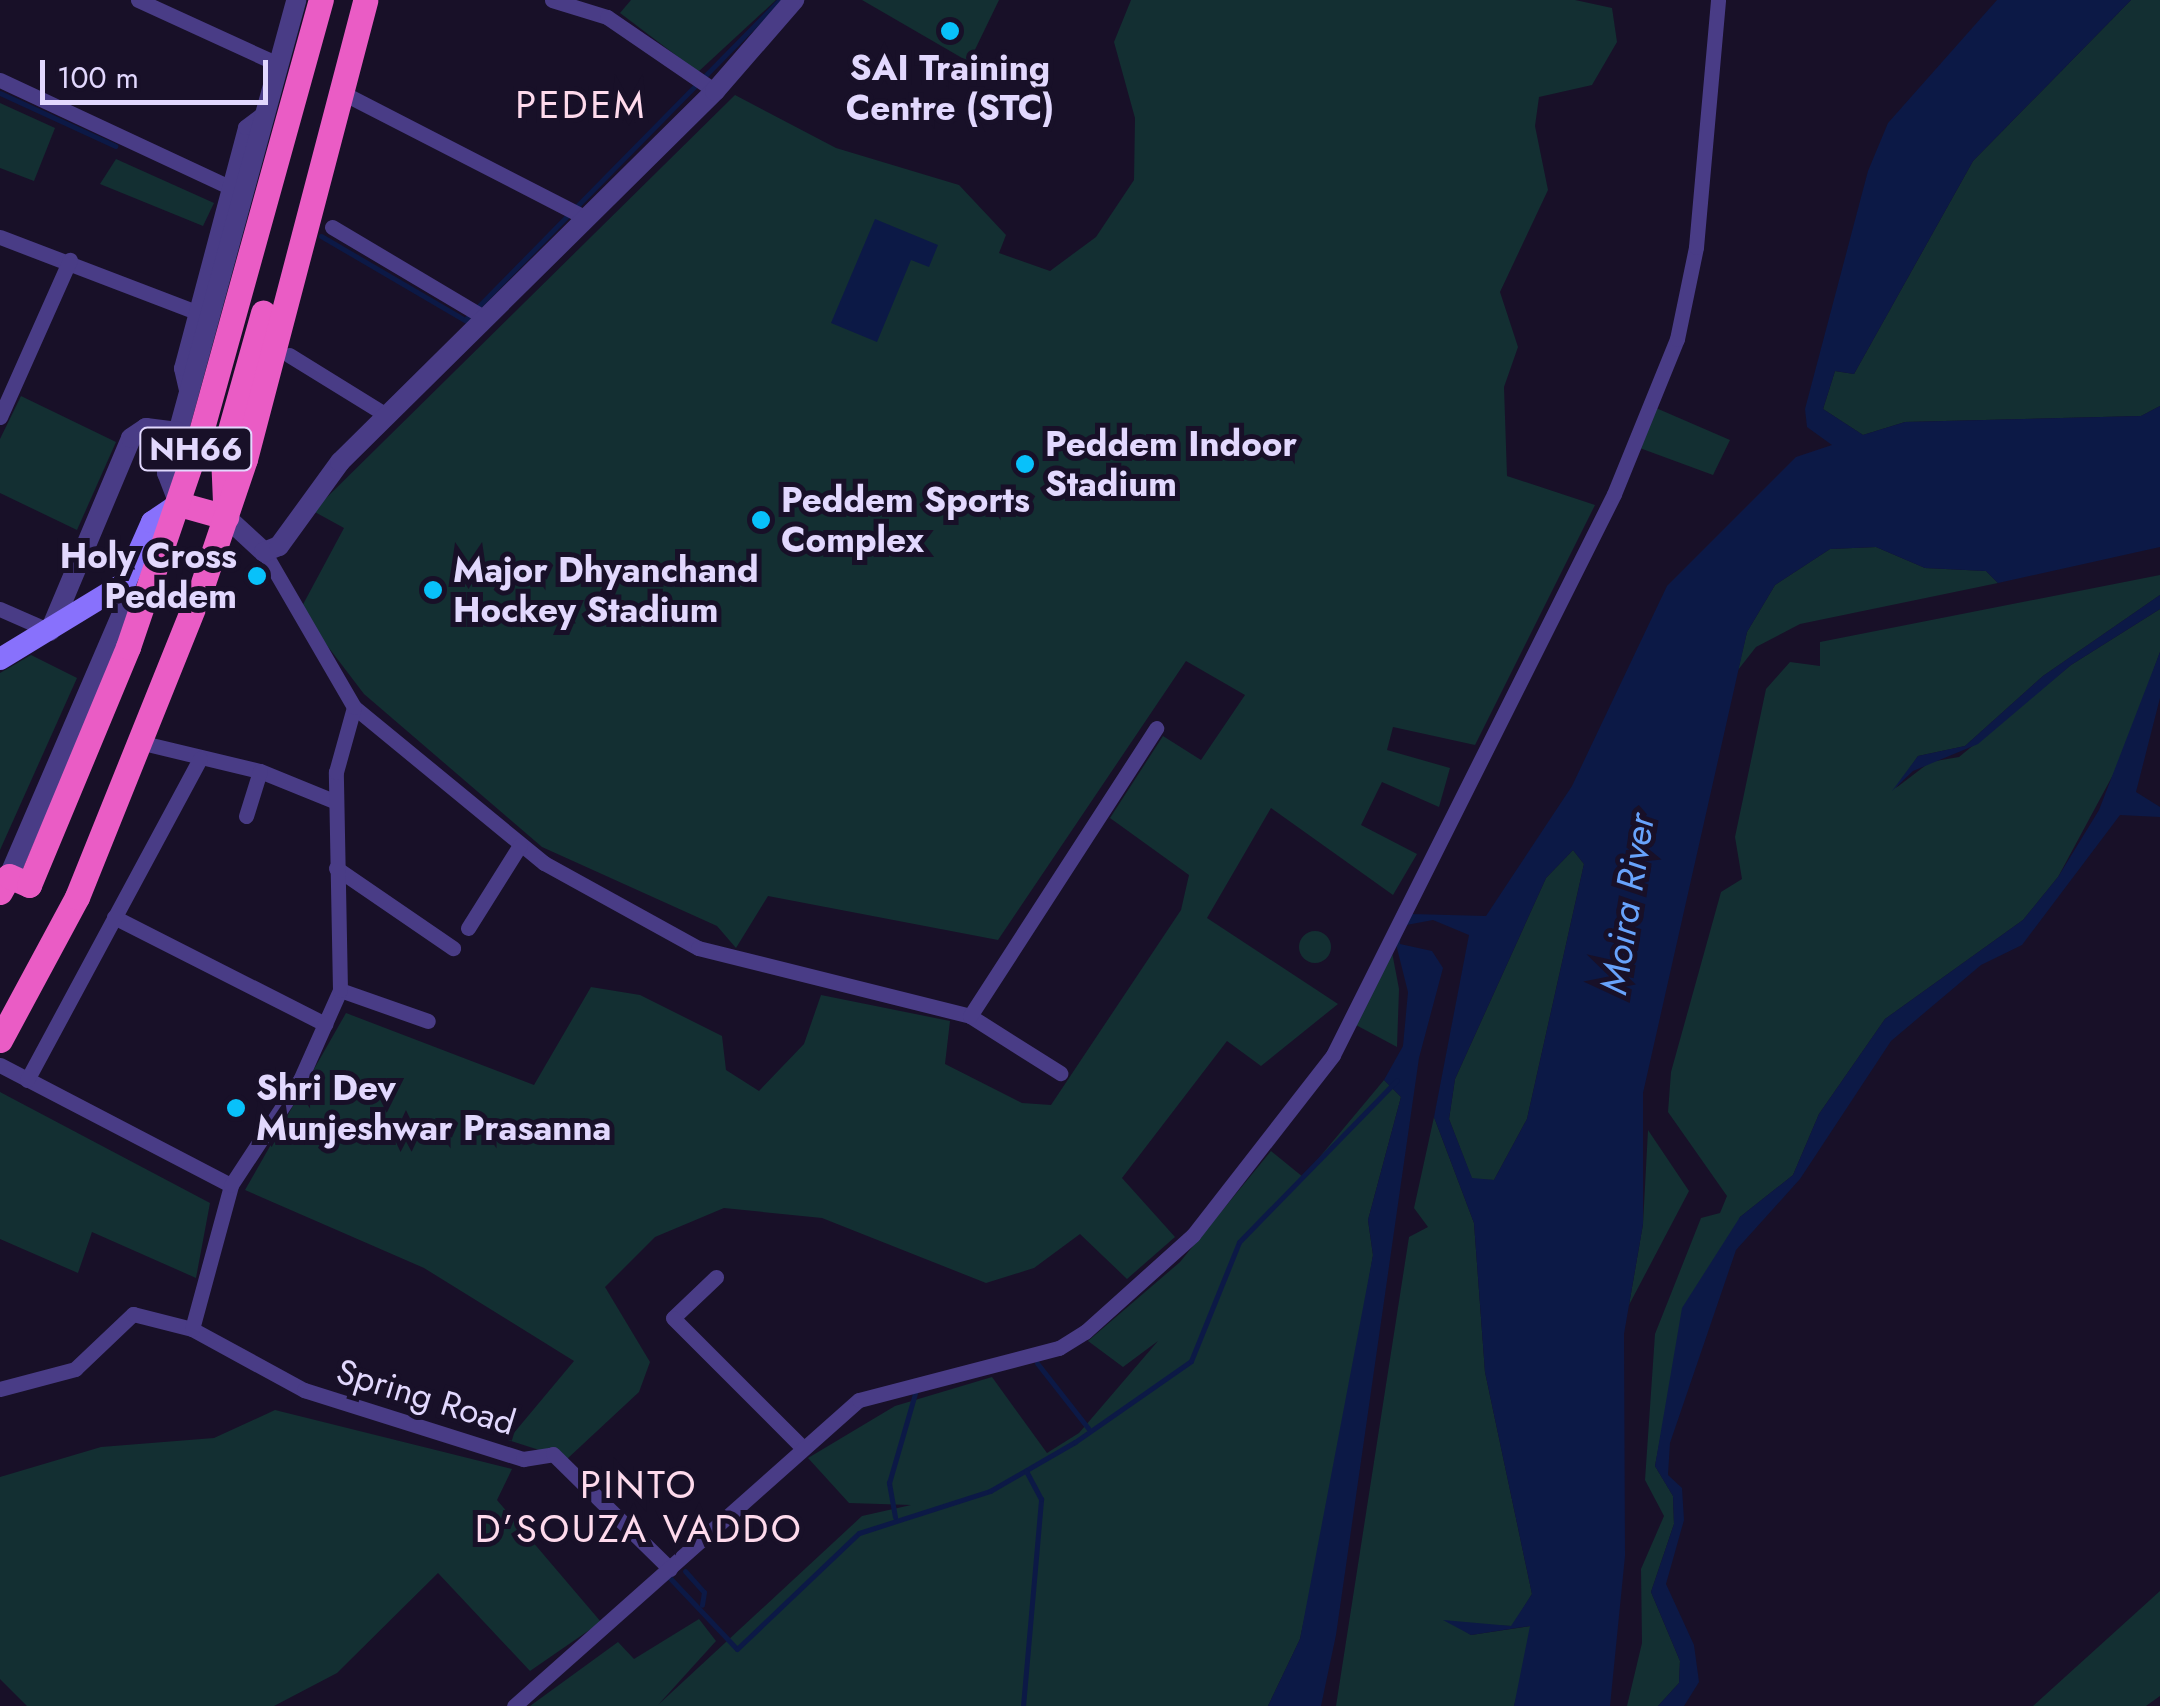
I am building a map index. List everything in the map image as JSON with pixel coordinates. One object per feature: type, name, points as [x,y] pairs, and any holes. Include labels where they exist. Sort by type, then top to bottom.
[{"type":"highway","name":"NH66","points":[[4,884],[29,884],[179,504],[320,0]]},
{"type":"highway","name":"NH66","points":[[0,1040],[77,897],[143,743],[226,517],[223,455],[352,0]]},
{"type":"highway","points":[[179,504],[226,517],[364,0]]},
{"type":"main road","points":[[0,658],[125,582],[152,522],[179,504]]},
{"type":"street","points":[[138,0],[280,65]]},
{"type":"street","points":[[179,504],[167,473],[296,0]]},
{"type":"street","points":[[552,0],[608,17],[716,91]]},
{"type":"street","points":[[264,552],[279,546],[386,415],[482,316],[716,91],[794,0]]},
{"type":"street","points":[[514,1706],[672,1567],[799,1444],[858,1400],[1058,1348],[1085,1332],[1193,1235],[1333,1055],[1614,494],[1677,340],[1696,246],[1718,0]]},
{"type":"street","points":[[0,80],[229,187]]},
{"type":"street","points":[[337,90],[586,218]]},
{"type":"street","points":[[188,400],[181,368],[229,187],[246,127],[269,109]]},
{"type":"street","points":[[332,227],[482,316]]},
{"type":"street","points":[[0,237],[70,260],[196,312]]},
{"type":"street","points":[[0,416],[70,260]]},
{"type":"street","points":[[290,356],[386,415]]},
{"type":"street","points":[[0,609],[50,631],[131,438],[146,428],[178,432]]},
{"type":"street","points":[[226,517],[264,552],[354,707],[520,845],[698,948],[970,1016],[1060,1073]]},
{"type":"street","points":[[4,884],[127,602],[125,582]]},
{"type":"street","points":[[0,1389],[76,1370],[133,1314],[192,1328],[232,1184],[325,1024],[340,990],[334,802],[354,707]]},
{"type":"street","points":[[970,1016],[1156,728]]},
{"type":"street","points":[[143,743],[260,771],[334,802]]},
{"type":"street","points":[[27,1080],[200,759]]},
{"type":"street","points":[[246,816],[260,771]]},
{"type":"street","points":[[468,928],[520,845]]},
{"type":"street","points":[[336,868],[454,948]]},
{"type":"street","points":[[114,918],[325,1024]]},
{"type":"street","points":[[340,990],[428,1021]]},
{"type":"street","points":[[0,1065],[232,1184]]},
{"type":"street","points":[[716,1277],[673,1318],[799,1444]]},
{"type":"street","name":"Spring Road","points":[[192,1328],[304,1390],[523,1459],[553,1454],[672,1567]]},
{"type":"green space","points":[[631,0],[776,0],[698,72],[620,13]]},
{"type":"green space","name":"SAI Training Centre (STC)","points":[[862,0],[999,0],[969,62]]},
{"type":"green space","points":[[1131,0],[1575,0],[1612,8],[1617,42],[1592,85],[1539,97],[1535,126],[1548,190],[1500,292],[1518,347],[1504,387],[1507,476],[1595,505],[1475,745],[1393,727],[1387,750],[1450,768],[1439,807],[1382,782],[1361,825],[1417,854],[1393,895],[1271,808],[1207,918],[1338,1004],[1261,1066],[1227,1041],[1122,1178],[1175,1237],[1127,1279],[1080,1234],[1034,1268],[986,1283],[822,1218],[724,1208],[655,1237],[605,1287],[650,1362],[639,1392],[567,1459],[508,1440],[574,1361],[424,1268],[245,1190],[346,1013],[534,1085],[591,987],[640,995],[722,1036],[726,1070],[759,1091],[804,1044],[821,995],[950,1021],[945,1064],[1022,1103],[1051,1105],[1181,910],[1189,875],[1110,818],[1163,736],[1201,760],[1245,695],[1186,661],[998,940],[768,896],[736,948],[717,926],[542,847],[364,694],[300,610],[344,528],[313,511],[735,95],[836,148],[959,185],[1006,235],[999,253],[1050,271],[1096,237],[1134,180],[1135,118],[1114,42]]},
{"type":"green space","points":[[2131,0],[2160,0],[2160,406],[2141,416],[1905,422],[1863,435],[1823,409],[1835,371],[1854,374],[1973,161]]},
{"type":"green space","points":[[0,103],[55,128],[34,181],[0,168]]},
{"type":"green space","points":[[116,159],[214,203],[203,226],[100,184]]},
{"type":"green space","points":[[21,396],[116,442],[77,530],[0,493],[0,439]]},
{"type":"green space","points":[[1656,408],[1730,440],[1713,475],[1637,447]]},
{"type":"green space","points":[[1876,547],[1925,568],[1986,571],[1998,583],[1800,624],[1756,647],[1738,670],[1747,632],[1775,585],[1830,549]]},
{"type":"green space","points":[[2160,575],[2160,595],[2043,676],[1965,746],[1918,756],[1896,788],[1930,762],[1959,757],[2071,665],[2160,609],[2160,652],[2121,760],[2058,877],[2023,920],[1885,1019],[1819,1114],[1793,1175],[1740,1217],[1664,1419],[1655,1466],[1673,1496],[1674,1524],[1651,1592],[1680,1661],[1679,1683],[1658,1706],[1627,1706],[1642,1643],[1641,1569],[1664,1516],[1645,1480],[1655,1334],[1701,1218],[1720,1213],[1727,1196],[1668,1112],[1671,1072],[1721,892],[1742,879],[1735,837],[1766,689],[1790,662],[1820,666],[1820,642]]},
{"type":"green space","points":[[31,655],[77,678],[0,850],[0,673]]},
{"type":"green space","points":[[1573,850],[1584,864],[1527,1119],[1494,1180],[1472,1179],[1449,1119],[1455,1079],[1546,878]]},
{"type":"green space","points":[[1315,931],[1326,936],[1331,947],[1326,958],[1315,963],[1304,958],[1299,947],[1304,936]]},
{"type":"green space","points":[[1392,952],[1399,989],[1397,1047],[1356,1025]]},
{"type":"green space","points":[[1384,1080],[1401,1097],[1368,1220],[1373,1255],[1341,1445],[1300,1639],[1268,1706],[530,1706],[618,1642],[634,1659],[699,1619],[716,1641],[658,1705],[862,1516],[911,1505],[849,1503],[808,1458],[895,1406],[992,1377],[1047,1453],[1079,1433],[1158,1341],[1123,1367],[1088,1341],[1180,1262],[1271,1151],[1303,1177]]},
{"type":"green space","points":[[0,1092],[210,1203],[196,1278],[92,1232],[78,1273],[0,1239]]},
{"type":"green space","points":[[1434,1117],[1474,1223],[1485,1372],[1532,1594],[1512,1626],[1454,1624],[1471,1635],[1531,1626],[1528,1654],[1514,1706],[1336,1706],[1409,1237],[1428,1227],[1414,1208]]},
{"type":"green space","points":[[1648,1130],[1689,1191],[1629,1305],[1643,1224]]},
{"type":"green space","points":[[275,1410],[512,1469],[497,1500],[601,1622],[530,1671],[438,1573],[337,1673],[274,1706],[27,1706],[0,1679],[0,1477],[101,1447],[214,1438]]},
{"type":"green space","points":[[2160,1591],[2160,1696],[2146,1706],[2033,1706]]},
{"type":"water","name":"Moira River","points":[[1997,0],[2131,0],[1973,161],[1854,374],[1835,371],[1823,409],[1863,435],[1905,422],[2141,416],[2160,406],[2160,547],[1998,583],[1986,571],[1925,568],[1876,547],[1830,549],[1775,585],[1747,632],[1643,1093],[1643,1224],[1624,1334],[1625,1556],[1610,1706],[1514,1706],[1530,1626],[1471,1635],[1443,1620],[1511,1626],[1532,1594],[1485,1372],[1474,1223],[1434,1117],[1469,935],[1433,920],[1401,926],[1400,944],[1432,951],[1443,968],[1419,1058],[1336,1635],[1321,1706],[1268,1706],[1300,1639],[1373,1255],[1368,1220],[1401,1097],[1384,1080],[1403,1046],[1408,992],[1393,932],[1411,914],[1486,916],[1572,786],[1667,586],[1796,457],[1832,445],[1807,427],[1805,409],[1868,171],[1888,123]],"holes":[[[1573,850],[1584,864],[1527,1119],[1494,1180],[1472,1178],[1449,1119],[1455,1079],[1546,878]]]},
{"type":"water","points":[[875,219],[938,245],[929,267],[911,260],[877,342],[831,323]]},
{"type":"water","points":[[2160,595],[2160,609],[2071,665],[1978,744],[1913,771],[1892,791],[1918,756],[1965,746],[2043,676]]},
{"type":"water","points":[[2160,652],[2160,698],[2136,792],[2160,807],[2160,817],[2120,815],[2022,945],[1981,965],[1891,1041],[1800,1179],[1736,1250],[1670,1443],[1668,1475],[1682,1488],[1684,1520],[1666,1584],[1694,1645],[1699,1682],[1684,1706],[1658,1706],[1679,1683],[1680,1661],[1651,1592],[1674,1524],[1673,1496],[1655,1466],[1682,1308],[1740,1217],[1793,1175],[1819,1114],[1885,1019],[2023,920],[2058,877],[2099,810]]},
{"type":"waterway","points":[[321,236],[465,320],[779,0]]},
{"type":"waterway","points":[[0,93],[115,146]]},
{"type":"waterway","points":[[668,1576],[737,1649],[859,1533],[990,1491],[1075,1442],[1191,1361],[1239,1242],[1397,1080]]},
{"type":"waterway","points":[[1037,1363],[1088,1428]]},
{"type":"waterway","points":[[895,1517],[889,1483],[916,1390]]},
{"type":"waterway","points":[[1023,1706],[1041,1499],[1026,1471]]},
{"type":"waterway","points":[[685,1571],[704,1592],[702,1605]]},
{"type":"place","name":"SAI Training Centre (STC)","points":[[950,31]]},
{"type":"place","name":"Peddem Indoor Stadium","points":[[1025,464]]},
{"type":"place","name":"Peddem Sports Complex","points":[[761,520]]},
{"type":"place","name":"Holy Cross Peddem","points":[[257,576]]},
{"type":"place","name":"Major Dhyanchand Hockey Stadium","points":[[433,590]]},
{"type":"place","name":"Shri Dev Munjeshwar Prasanna","points":[[236,1108]]},
{"type":"district","name":"PEDEM","points":[[581,105]]},
{"type":"district","name":"PINTO D’SOUZA VADDO","points":[[639,1507]]}]
